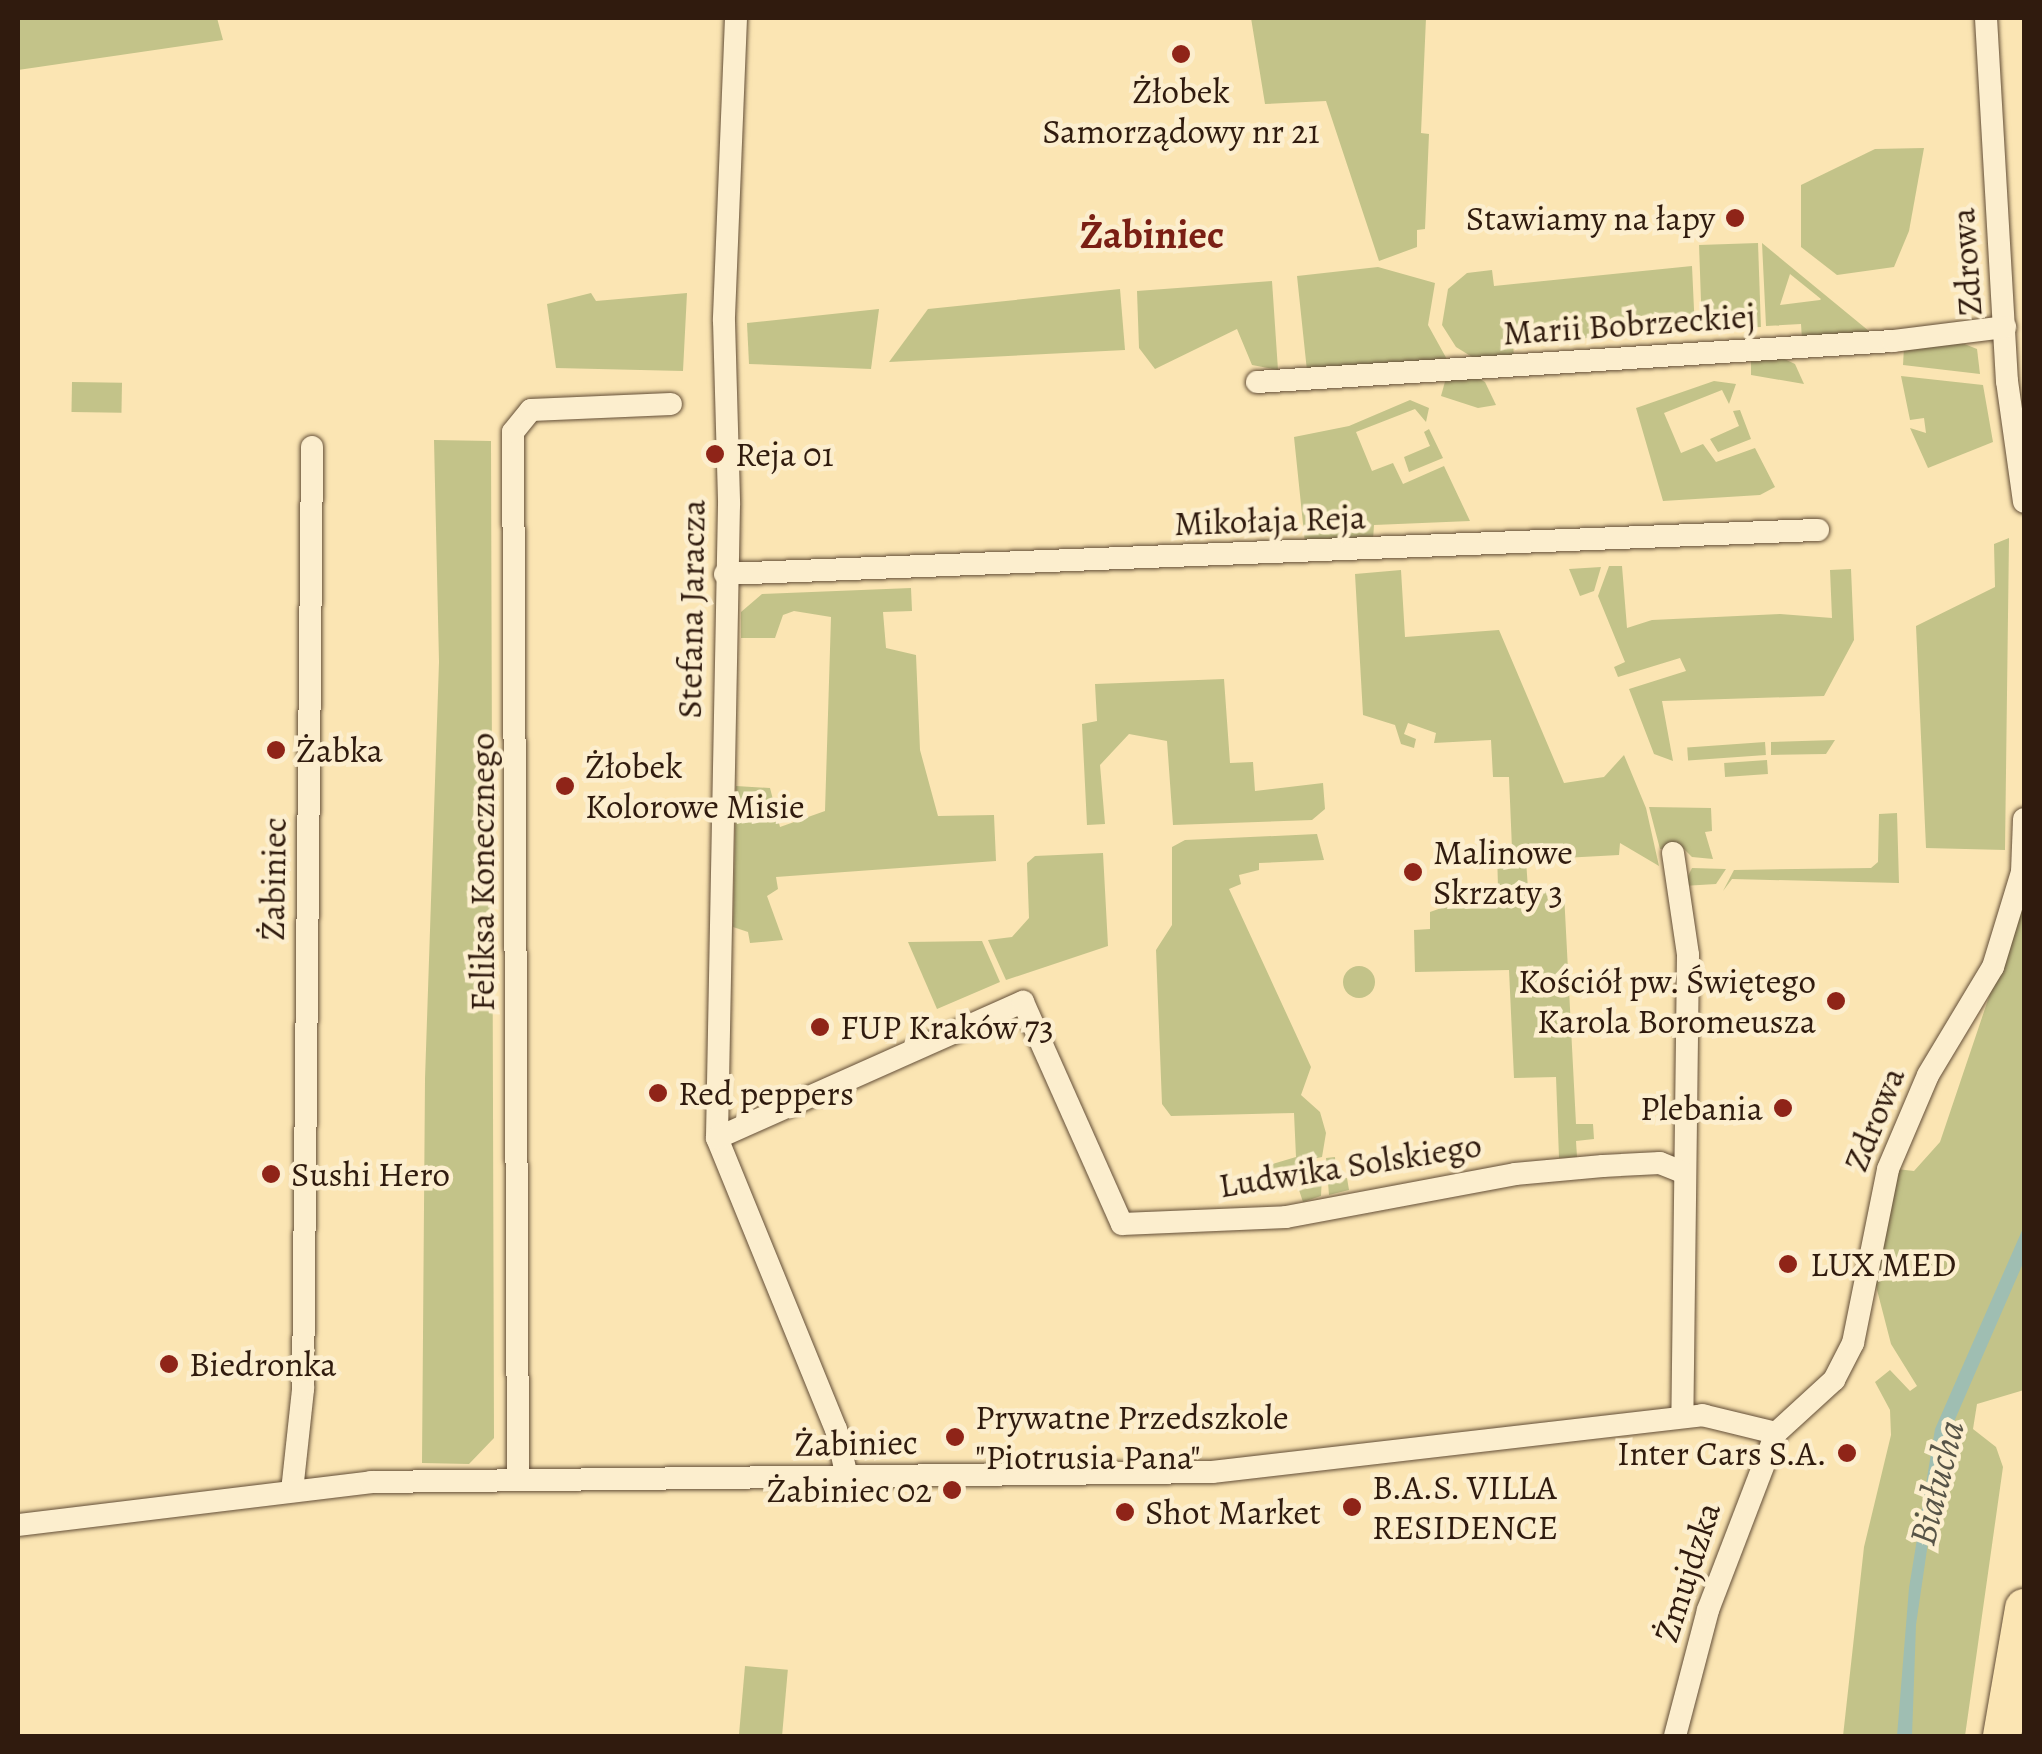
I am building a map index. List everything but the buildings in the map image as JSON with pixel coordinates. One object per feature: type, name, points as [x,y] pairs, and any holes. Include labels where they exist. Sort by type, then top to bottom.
[{"type":"main road","points":[[2002,1736],[2024,1608]]},
{"type":"street","name":"Stefana Jaracza","points":[[736,18],[724,321],[725,574],[716,1138],[840,1439],[847,1477]]},
{"type":"street","name":"Zdrowa","points":[[1986,18],[2005,327],[2024,502]]},
{"type":"street","name":"Marii Bobrzeckiej","points":[[1257,382],[1856,343],[2005,327]]},
{"type":"street","name":"Feliksa Konecznego","points":[[518,1480],[513,432],[531,410],[671,404]]},
{"type":"street","name":"Żabiniec","points":[[292,1491],[304,1389],[312,447]]},
{"type":"street","name":"Mikołaja Reja","points":[[725,574],[1818,530]]},
{"type":"street","name":"Zdrowa","points":[[1776,1433],[1834,1380],[1854,1343],[1888,1169],[1928,1075],[1993,966],[2022,872],[2024,819]]},
{"type":"street","points":[[1673,853],[1688,956],[1682,1417]]},
{"type":"street","name":"Ludwika Solskiego","points":[[716,1138],[1023,1002],[1122,1224],[1286,1217],[1515,1174],[1603,1166],[1660,1163],[1685,1173]]},
{"type":"street","name":"Żabiniec","points":[[18,1525],[292,1491],[518,1480],[1212,1472],[1682,1417],[1714,1417],[1776,1433]]},
{"type":"street","name":"Żmujdzka","points":[[1675,1736],[1708,1610],[1776,1433]]},
{"type":"green space","points":[[18,18],[217,18],[223,40],[18,70]]},
{"type":"green space","points":[[1251,18],[1426,18],[1421,133],[1429,134],[1425,229],[1417,230],[1417,247],[1379,261],[1326,101],[1265,104]]},
{"type":"green space","points":[[1924,148],[1909,231],[1894,267],[1837,275],[1801,247],[1801,185],[1875,149]]},
{"type":"green space","points":[[1758,243],[1761,327],[1702,329],[1699,245]]},
{"type":"green space","points":[[1762,243],[1875,336],[1802,340],[1801,324],[1766,326]],"holes":[[[1790,274],[1820,300],[1780,305]]]},
{"type":"green space","points":[[1692,266],[1695,331],[1513,343],[1514,358],[1477,360],[1456,347],[1442,325],[1448,289],[1467,273],[1492,270],[1494,286]]},
{"type":"green space","points":[[1378,267],[1435,283],[1428,325],[1449,363],[1307,371],[1297,276]]},
{"type":"green space","points":[[1272,281],[1278,370],[1252,365],[1237,329],[1155,369],[1139,348],[1137,291]]},
{"type":"green space","points":[[1120,289],[1125,350],[889,362],[928,309]]},
{"type":"green space","points":[[591,293],[596,301],[687,293],[683,371],[556,368],[547,304]]},
{"type":"green space","points":[[879,309],[871,369],[749,364],[747,323]]},
{"type":"green space","points":[[1962,343],[1977,349],[1980,374],[1903,365],[1904,347]]},
{"type":"green space","points":[[1778,356],[1795,364],[1804,384],[1751,375],[1751,357]]},
{"type":"green space","points":[[1473,375],[1485,382],[1496,405],[1478,408],[1441,396],[1446,378]]},
{"type":"green space","points":[[1901,376],[1983,385],[1993,442],[1928,468],[1910,428],[1926,433],[1924,418],[1910,420]]},
{"type":"green space","points":[[1714,381],[1736,384],[1729,404],[1722,390],[1664,413],[1681,453],[1703,444],[1716,462],[1755,448],[1775,487],[1760,495],[1663,501],[1636,408]]},
{"type":"green space","points":[[72,382],[122,383],[121,413],[71,412]]},
{"type":"green space","points":[[1410,400],[1429,408],[1426,422],[1415,409],[1356,432],[1372,471],[1393,463],[1403,484],[1444,466],[1470,521],[1374,525],[1373,540],[1305,543],[1294,437],[1349,426]]},
{"type":"green space","points":[[1740,410],[1751,439],[1718,452],[1710,439],[1739,426],[1733,411]]},
{"type":"green space","points":[[1429,429],[1443,458],[1409,472],[1404,457],[1430,446],[1424,432]]},
{"type":"green space","points":[[434,440],[491,441],[494,1438],[469,1464],[422,1463],[425,1079],[439,662]]},
{"type":"green space","points":[[2009,538],[2005,850],[1926,848],[1916,626],[1995,587],[1994,544]]},
{"type":"green space","points":[[1609,566],[1622,566],[1627,628],[1652,620],[1780,614],[1832,618],[1830,570],[1851,569],[1854,640],[1824,696],[1662,701],[1673,761],[1654,754],[1629,689],[1686,671],[1680,658],[1618,677],[1614,667],[1625,662],[1598,596]]},
{"type":"green space","points":[[1601,567],[1594,591],[1580,596],[1569,569]]},
{"type":"green space","points":[[1401,570],[1405,637],[1499,630],[1564,783],[1604,777],[1624,755],[1646,808],[1659,866],[1620,843],[1619,855],[1526,860],[1528,889],[1564,893],[1576,1124],[1593,1124],[1594,1139],[1576,1141],[1577,1157],[1559,1158],[1556,1077],[1514,1078],[1509,970],[1415,972],[1414,930],[1430,929],[1430,912],[1498,888],[1497,851],[1512,849],[1509,777],[1493,777],[1491,740],[1434,743],[1436,733],[1408,723],[1404,734],[1416,739],[1414,748],[1401,744],[1395,725],[1363,715],[1355,574]]},
{"type":"green space","points":[[911,588],[912,611],[883,612],[886,648],[916,655],[920,750],[938,816],[994,815],[996,861],[776,877],[778,889],[767,896],[783,940],[750,943],[748,932],[733,927],[736,786],[770,788],[780,827],[825,811],[831,617],[794,611],[783,615],[775,638],[741,638],[741,612],[762,594]]},
{"type":"green space","points":[[1224,679],[1230,763],[1253,762],[1255,791],[1323,783],[1325,809],[1312,820],[1173,825],[1167,741],[1129,734],[1100,765],[1105,824],[1087,825],[1082,724],[1097,721],[1095,684]]},
{"type":"green space","points":[[1835,740],[1826,754],[1771,755],[1771,742]]},
{"type":"green space","points":[[1765,742],[1766,755],[1688,760],[1687,747]]},
{"type":"green space","points":[[1767,760],[1768,774],[1725,777],[1724,763]]},
{"type":"green space","points":[[1649,807],[1711,808],[1712,831],[1705,832],[1713,859],[1692,857],[1682,847],[1660,849]]},
{"type":"green space","points":[[1897,813],[1899,883],[1732,879],[1723,891],[1734,870],[1871,868],[1878,862],[1879,814]]},
{"type":"green space","points":[[1317,834],[1324,860],[1259,863],[1259,870],[1239,875],[1241,884],[1229,889],[1311,1067],[1301,1095],[1320,1112],[1326,1133],[1322,1157],[1307,1160],[1308,1176],[1322,1175],[1321,1196],[1303,1202],[1298,1187],[1270,1190],[1269,1165],[1296,1157],[1294,1113],[1171,1116],[1162,1104],[1156,950],[1172,925],[1172,847],[1185,840]]},
{"type":"green space","points":[[1103,853],[1108,946],[1006,980],[988,940],[1012,937],[1029,918],[1027,863],[1035,856]]},
{"type":"green space","points":[[1692,868],[1726,869],[1716,884],[1683,886]]},
{"type":"green space","points":[[2024,893],[2024,1390],[1977,1404],[1973,1429],[1996,1447],[2003,1467],[1965,1736],[1843,1736],[1864,1547],[1891,1435],[1890,1410],[1875,1382],[1890,1370],[1910,1391],[1917,1386],[1891,1344],[1875,1282],[1897,1169],[1914,1171],[1940,1142]]},
{"type":"green space","points":[[982,941],[1000,982],[937,1009],[908,942]]},
{"type":"green space","points":[[1359,966],[1370,971],[1375,982],[1370,993],[1359,998],[1348,993],[1343,982],[1348,971]]},
{"type":"green space","points":[[1335,1157],[1336,1178],[1347,1178],[1349,1190],[1329,1195],[1326,1158]]},
{"type":"green space","points":[[745,1666],[788,1670],[782,1736],[739,1736]]},
{"type":"shaded area","points":[[2024,1226],[2024,1261],[1950,1431],[1937,1481],[1916,1625],[1912,1736],[1897,1736],[1909,1588],[1935,1429]]},
{"type":"place","name":"Żłobek Samorządowy nr 21","points":[[1181,54]]},
{"type":"place","name":"Stawiamy na łapy","points":[[1735,218]]},
{"type":"place","name":"Reja 01","points":[[715,454]]},
{"type":"place","name":"Żabka","points":[[276,750]]},
{"type":"place","name":"Żłobek Kolorowe Misie","points":[[565,786]]},
{"type":"place","name":"Malinowe Skrzaty 3","points":[[1413,872]]},
{"type":"place","name":"Kościół pw. Świętego Karola Boromeusza","points":[[1836,1001]]},
{"type":"place","name":"FUP Kraków 73","points":[[820,1027]]},
{"type":"place","name":"Red peppers","points":[[658,1093]]},
{"type":"place","name":"Plebania","points":[[1783,1108]]},
{"type":"place","name":"Sushi Hero","points":[[271,1174]]},
{"type":"place","name":"LUX MED","points":[[1788,1264]]},
{"type":"place","name":"Biedronka","points":[[169,1364]]},
{"type":"place","name":"Prywatne Przedszkole \"Piotrusia Pana\"","points":[[955,1437]]},
{"type":"place","name":"Inter Cars S.A.","points":[[1847,1453]]},
{"type":"place","name":"Żabiniec 02","points":[[952,1490]]},
{"type":"place","name":"B.A.S. VILLA RESIDENCE","points":[[1352,1507]]},
{"type":"place","name":"Shot Market","points":[[1125,1512]]},
{"type":"district","name":"Żabiniec","points":[[1152,235]]},
{"type":"water label","name":"Białucha","points":[[1937,1483]]}]
